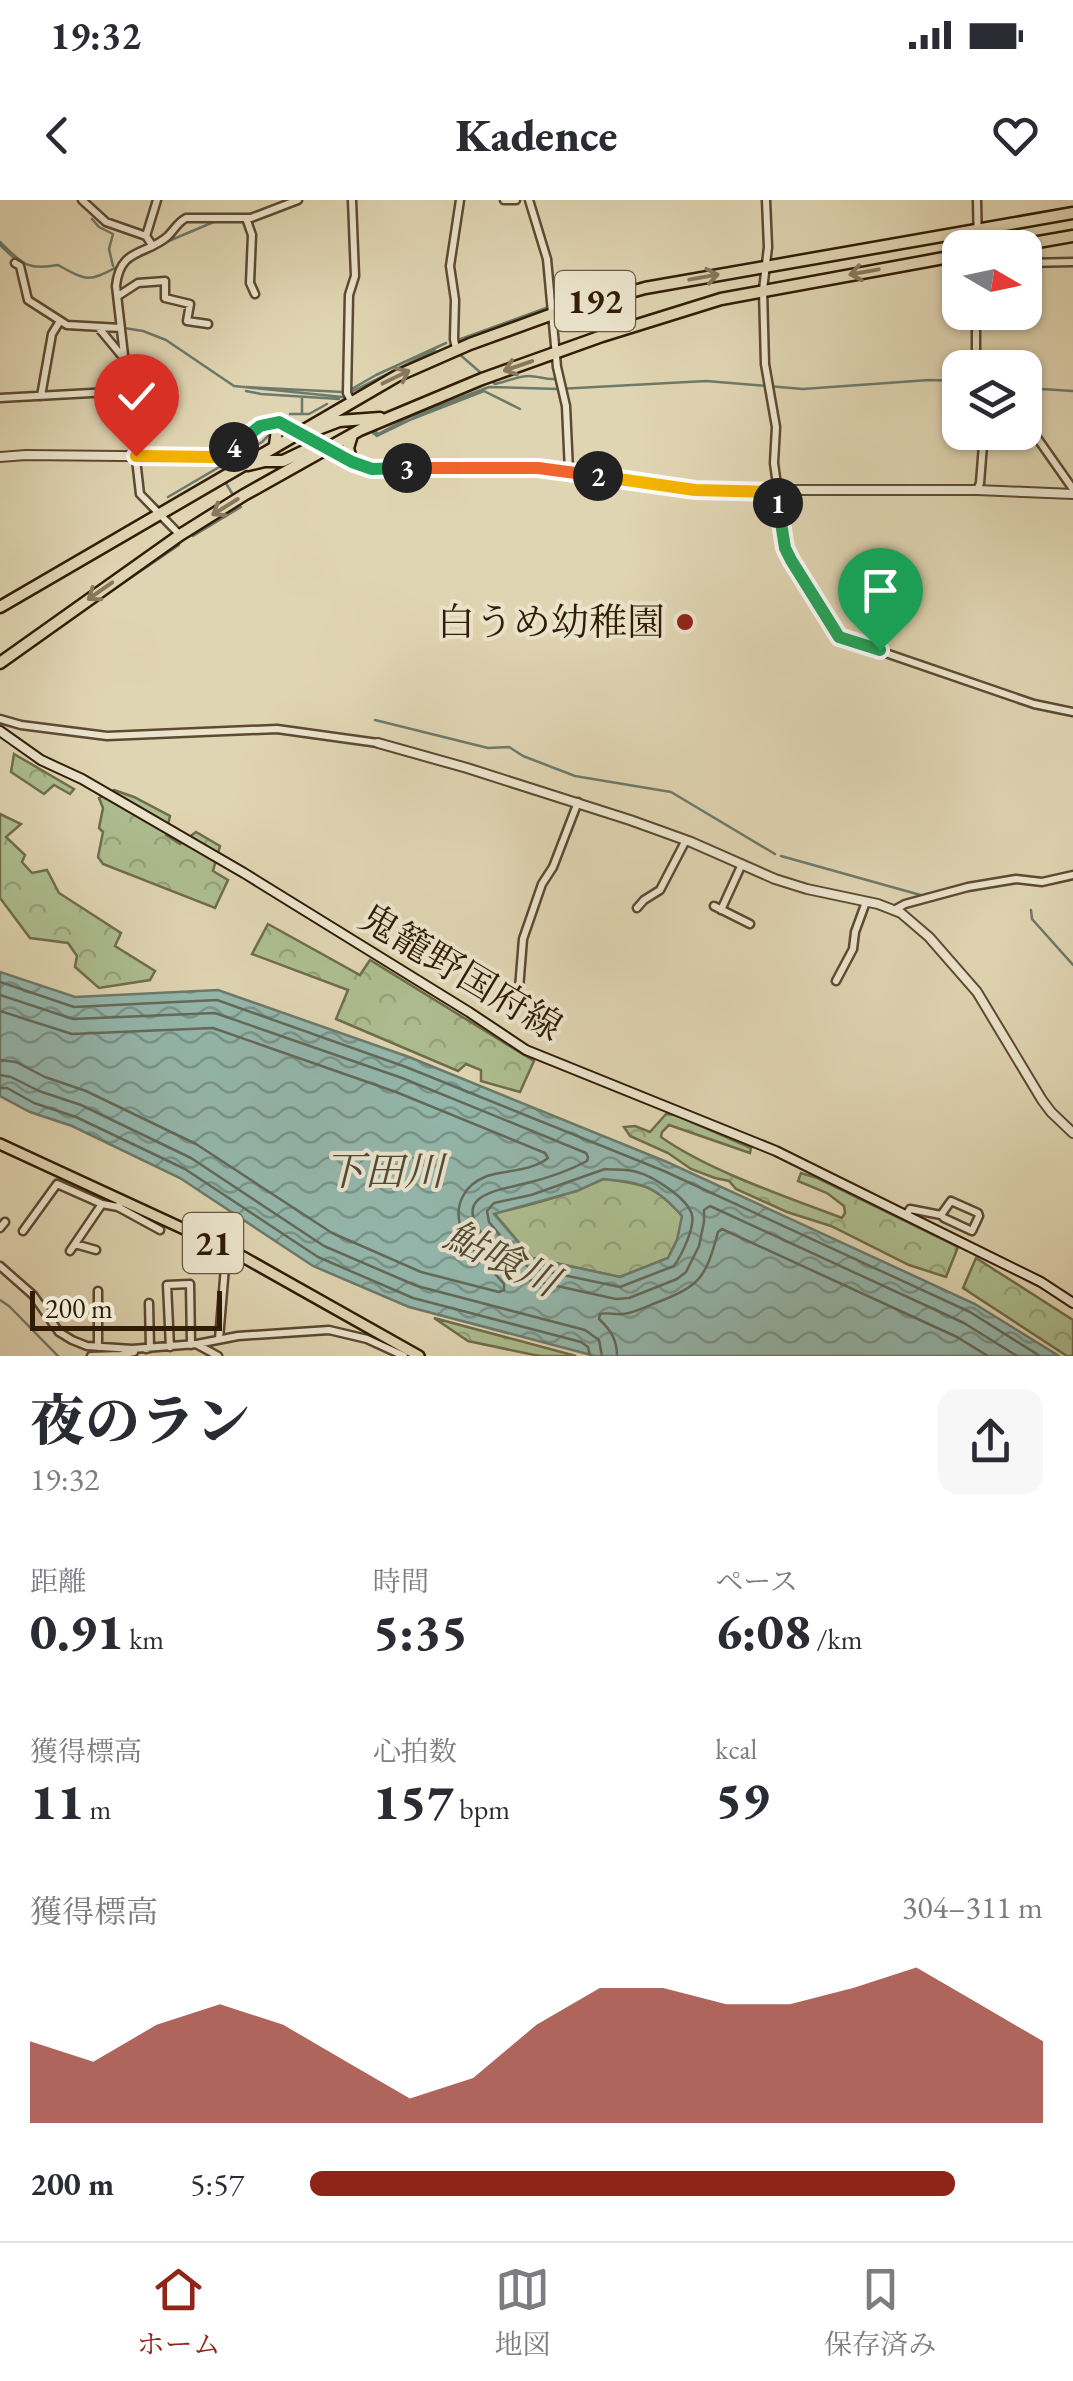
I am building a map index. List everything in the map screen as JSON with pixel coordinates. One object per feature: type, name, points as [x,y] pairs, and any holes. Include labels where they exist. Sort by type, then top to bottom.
[{"type":"highway","name":"192","points":[[0,606],[397,376],[550,315],[645,288],[1073,212]]},
{"type":"highway","points":[[1042,241],[1073,236]]},
{"type":"highway","name":"192","points":[[0,663],[180,535],[324,448],[391,417],[482,379],[721,299],[942,258]]},
{"type":"highway","points":[[298,432],[339,421],[391,417]]},
{"type":"highway","points":[[266,423],[277,430],[275,445]]},
{"type":"highway","points":[[352,462],[348,444],[353,434]]},
{"type":"highway","points":[[237,467],[283,461],[304,451],[324,448]]},
{"type":"main road","name":"21","points":[[0,1144],[120,1203],[236,1253],[419,1356]]},
{"type":"street","points":[[82,200],[106,222],[146,236],[152,245]]},
{"type":"street","points":[[146,236],[157,200]]},
{"type":"street","points":[[180,535],[140,494],[116,280],[130,256],[166,238],[186,218],[252,218],[298,200]]},
{"type":"street","points":[[351,402],[347,393],[348,295],[355,276],[352,200]]},
{"type":"street","points":[[456,351],[450,266],[460,200]]},
{"type":"street","points":[[504,200],[516,200]]},
{"type":"street","points":[[529,200],[546,259],[550,315],[566,406],[569,472]]},
{"type":"street","points":[[766,200],[765,364],[776,427],[774,463],[785,548],[839,637],[1034,704],[1073,712]]},
{"type":"street","points":[[977,200],[977,229]]},
{"type":"street","points":[[246,218],[252,235],[250,283],[255,294]]},
{"type":"street","points":[[1042,263],[1073,262]]},
{"type":"street","points":[[15,263],[20,266],[28,300],[60,320],[67,324],[121,328]]},
{"type":"street","points":[[117,297],[138,284],[165,280],[165,298],[190,304],[187,321],[208,324]]},
{"type":"street","points":[[41,396],[52,334],[60,320]]},
{"type":"street","points":[[97,326],[124,359]]},
{"type":"street","points":[[0,398],[128,391]]},
{"type":"street","points":[[0,457],[214,457],[266,423],[279,422],[372,469],[538,468],[695,490],[1073,492]]},
{"type":"street","points":[[1042,446],[1073,492]]},
{"type":"street","points":[[977,490],[983,450]]},
{"type":"street","points":[[0,718],[107,736],[277,729],[378,743],[578,802],[807,889],[894,910],[917,924],[977,992],[1042,1100],[1073,1133]]},
{"type":"street","name":"鬼籠野国府線","points":[[0,731],[41,760],[82,779],[244,872],[526,1050],[776,1150],[1041,1282],[1073,1303]]},
{"type":"street","points":[[518,988],[523,939],[578,802]]},
{"type":"street","points":[[637,908],[660,890],[686,840]]},
{"type":"street","points":[[742,864],[717,908],[750,924]]},
{"type":"street","points":[[894,910],[998,881],[1016,878],[1042,882],[1073,875]]},
{"type":"street","points":[[836,981],[853,949],[866,902]]},
{"type":"street","points":[[23,1231],[57,1184],[102,1204],[120,1203],[160,1230]]},
{"type":"street","points":[[906,1215],[910,1209],[942,1215],[972,1230],[979,1216],[951,1201],[942,1215]]},
{"type":"street","points":[[96,1250],[73,1247],[102,1204]]},
{"type":"street","points":[[0,1266],[33,1295],[59,1332],[98,1347],[150,1348],[328,1330],[367,1339],[404,1356]]},
{"type":"street","points":[[219,1339],[225,1267]]},
{"type":"street","points":[[170,1346],[167,1285],[190,1284],[193,1344]]},
{"type":"street","points":[[98,1291],[98,1347]]},
{"type":"street","points":[[149,1303],[150,1348]]},
{"type":"street","points":[[193,1344],[218,1356]]},
{"type":"street","points":[[91,1356],[121,1355],[150,1348]]},
{"type":"green space","points":[[14,754],[74,789],[70,794],[54,785],[44,794],[11,772]]},
{"type":"green space","points":[[114,790],[170,816],[166,835],[180,844],[196,832],[220,846],[213,871],[228,880],[215,908],[103,864],[98,857],[103,832],[99,828],[103,808],[99,798]]},
{"type":"green space","points":[[0,814],[21,824],[6,837],[25,855],[22,862],[32,873],[47,870],[59,893],[121,933],[115,946],[155,971],[150,980],[99,988],[75,967],[77,956],[68,943],[30,938],[0,898]]},
{"type":"green space","points":[[268,924],[360,975],[370,960],[534,1061],[520,1092],[481,1081],[481,1070],[466,1064],[458,1071],[336,1019],[348,990],[252,954]]},
{"type":"green space","points":[[666,1114],[751,1148],[750,1153],[669,1125],[662,1132],[661,1137],[725,1172],[842,1218],[844,1206],[827,1193],[798,1181],[801,1173],[817,1178],[958,1247],[946,1277],[909,1265],[831,1226],[787,1212],[736,1189],[729,1181],[691,1169],[668,1153],[630,1136],[624,1127],[635,1126],[650,1132]]},
{"type":"green space","points":[[603,1179],[648,1188],[683,1217],[668,1258],[620,1277],[532,1258],[494,1213],[550,1199]]},
{"type":"green space","points":[[976,1258],[1073,1320],[1073,1356],[1067,1356],[963,1288]]},
{"type":"green space","points":[[434,1318],[576,1356],[539,1356],[468,1341]]},
{"type":"water","name":"下田川","points":[[0,972],[75,997],[218,990],[409,1057],[667,1162],[975,1304],[1059,1356],[595,1356],[409,1307],[313,1266],[180,1178],[0,1096]],"holes":[[[603,1179],[638,1184],[656,1192],[682,1216],[668,1258],[620,1277],[532,1258],[494,1214],[577,1191]]]},
{"type":"waterway","points":[[92,219],[113,234],[109,249],[113,266]]},
{"type":"waterway","points":[[164,243],[216,221]]},
{"type":"waterway","points":[[0,242],[25,264],[58,265],[84,277],[95,277],[121,265]]},
{"type":"waterway","points":[[0,245],[15,259]]},
{"type":"waterway","points":[[458,340],[546,308]]},
{"type":"waterway","points":[[124,328],[166,340],[234,386],[342,397]]},
{"type":"waterway","points":[[350,390],[446,343]]},
{"type":"waterway","points":[[351,392],[435,350]]},
{"type":"waterway","points":[[458,353],[481,373]]},
{"type":"waterway","points":[[119,357],[124,385]]},
{"type":"waterway","points":[[493,382],[529,376],[556,379]]},
{"type":"waterway","points":[[375,431],[378,434],[412,416],[489,387],[558,389],[706,381],[803,389],[942,380]]},
{"type":"waterway","points":[[246,387],[343,392]]},
{"type":"waterway","points":[[1042,389],[1073,391]]},
{"type":"waterway","points":[[246,391],[339,399]]},
{"type":"waterway","points":[[373,433],[377,436],[484,391],[520,409]]},
{"type":"waterway","points":[[302,397],[302,414]]},
{"type":"waterway","points":[[290,414],[309,414],[327,404]]},
{"type":"waterway","points":[[168,497],[262,442],[272,432]]},
{"type":"waterway","points":[[224,480],[233,495]]},
{"type":"waterway","points":[[193,536],[241,507]]},
{"type":"waterway","points":[[79,613],[179,545]]},
{"type":"waterway","points":[[375,720],[488,748],[509,747],[575,776],[671,792],[775,854]]},
{"type":"waterway","points":[[781,856],[924,896]]},
{"type":"waterway","points":[[946,890],[1012,876]]},
{"type":"waterway","points":[[1031,910],[1032,919],[1073,965]]},
{"type":"waterway","points":[[0,1300],[58,1356]]},
{"type":"place","name":"白うめ幼稚園","points":[[685,622]]},
{"type":"route","points":[[136,456],[214,457],[230,450],[260,426],[279,422],[339,456],[372,469],[538,468],[695,490],[777,492],[785,548],[839,637],[880,650]]},
{"type":"water label","name":"鮎喰川","points":[[502,1258]]}]
